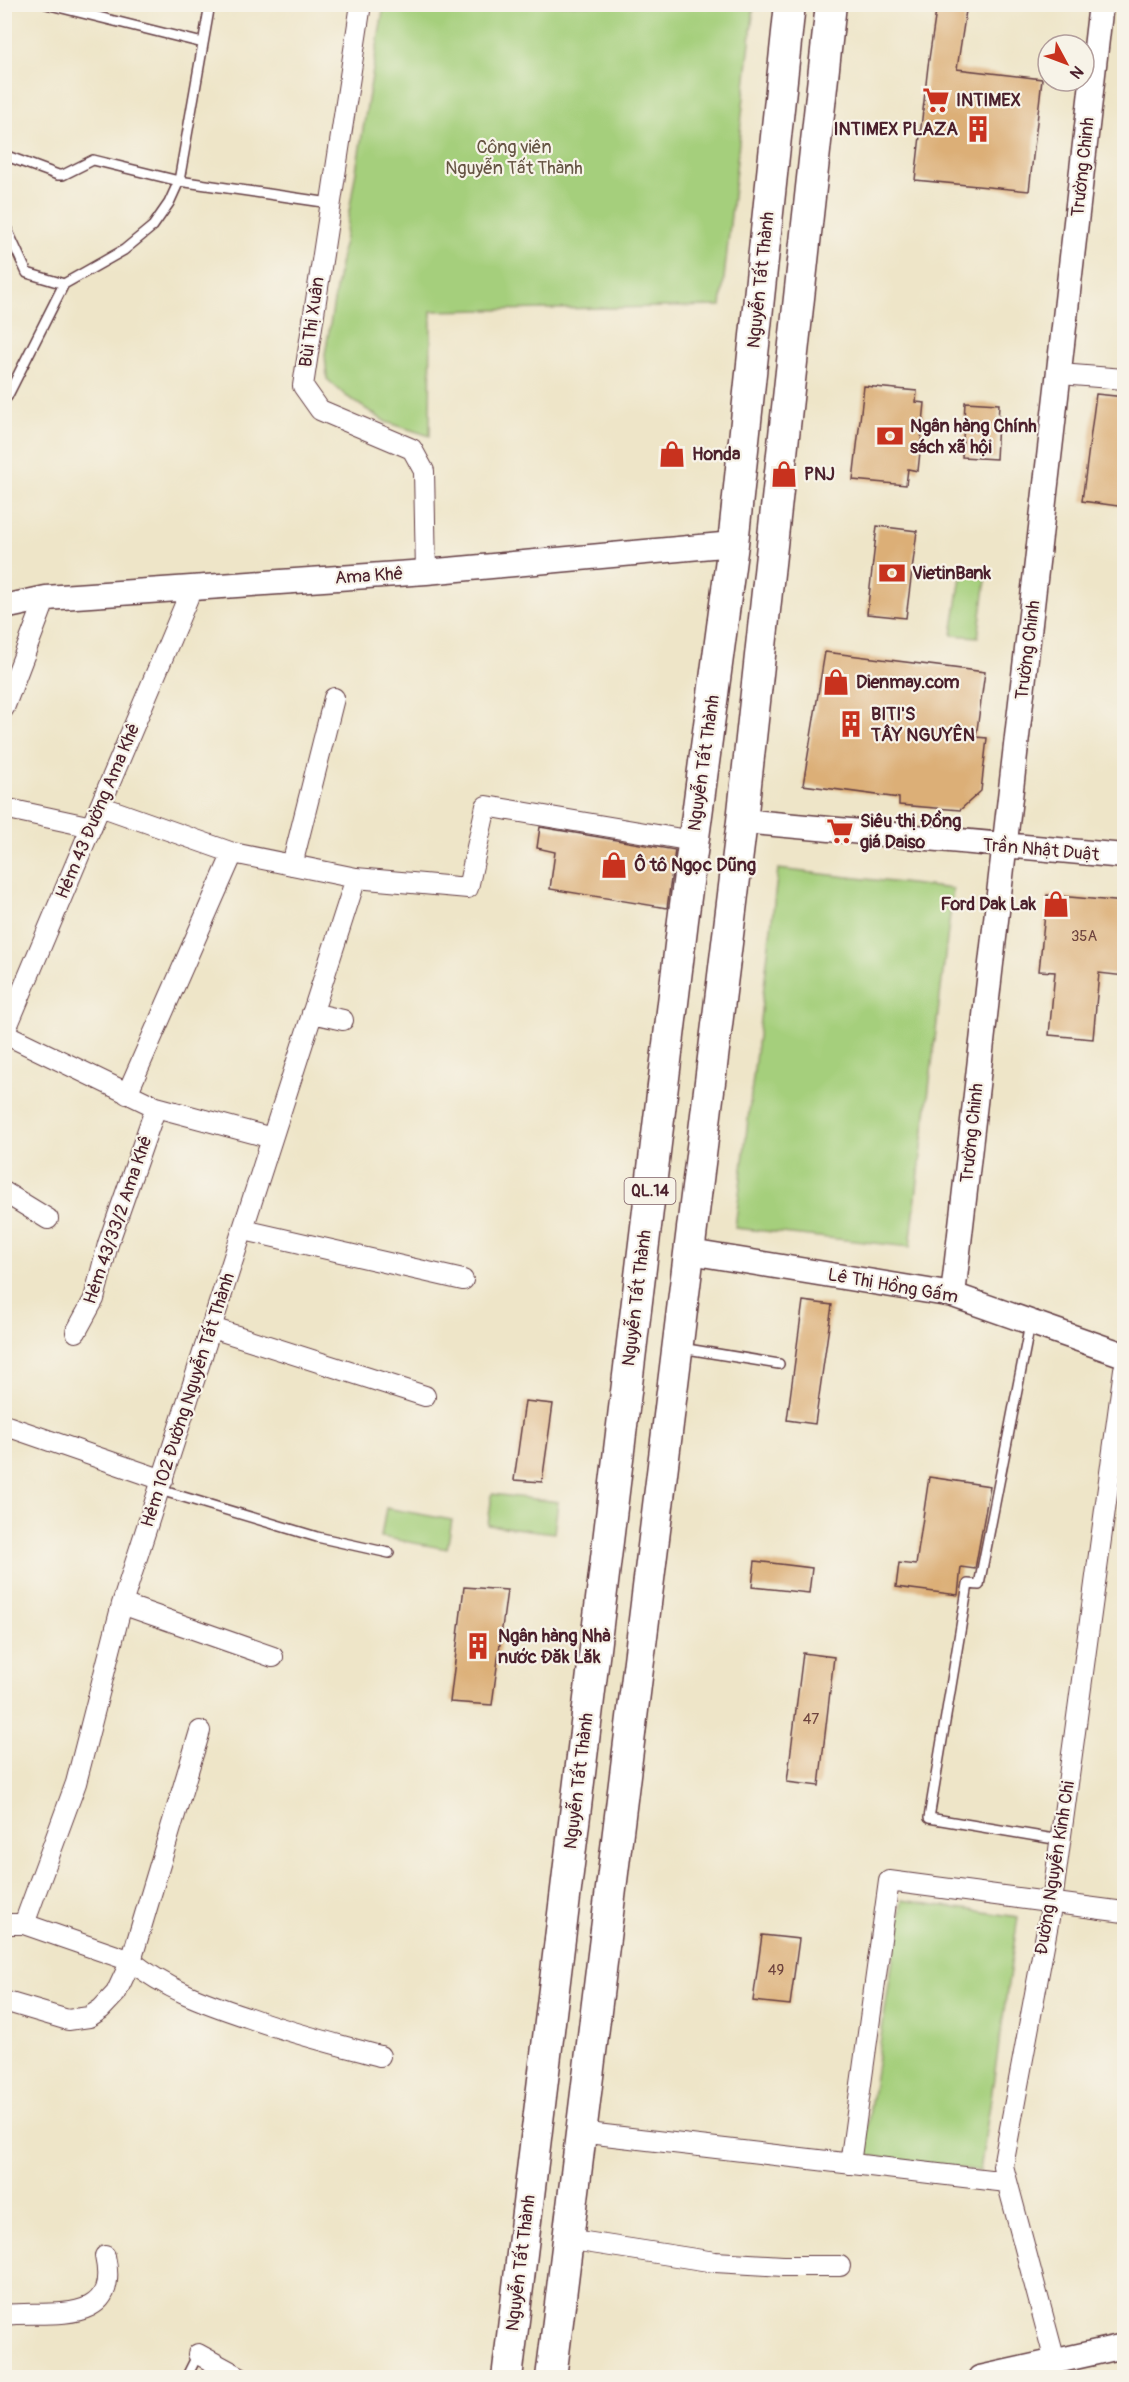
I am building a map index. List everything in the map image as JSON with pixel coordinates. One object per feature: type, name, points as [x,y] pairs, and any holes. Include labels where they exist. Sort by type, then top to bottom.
[{"type":"main road","name":"Nguyễn Tất Thành","points":[[507,2378],[693,842],[733,544],[790,4]]},
{"type":"main road","name":"QL.14","points":[[551,2378],[579,2132],[742,821],[831,4]]},
{"type":"main road","points":[[733,544],[772,548]]},
{"type":"street","name":"Bùi Thị Xuân","points":[[361,4],[303,386],[320,410],[412,449],[424,471],[426,572]]},
{"type":"street","name":"Trường Chinh","points":[[953,1295],[1101,4]]},
{"type":"street","points":[[1060,374],[1125,379]]},
{"type":"street","name":"Ama Khê","points":[[4,608],[46,598],[426,572],[733,544]]},
{"type":"street","name":"Hẻm 43 Đường Ama Khê","points":[[4,1034],[192,588]]},
{"type":"street","points":[[4,708],[46,598]]},
{"type":"street","points":[[292,865],[334,698]]},
{"type":"street","points":[[100,806],[233,853],[356,878],[468,888],[486,806],[693,842]]},
{"type":"street","points":[[4,808],[92,827]]},
{"type":"street","name":"Trần Nhật Duật","points":[[742,821],[1004,847],[1125,856]]},
{"type":"street","points":[[127,1094],[233,853]]},
{"type":"street","name":"Hẻm 102 Đường Nguyễn Tất Thành","points":[[24,1924],[76,1783],[122,1604],[356,878]]},
{"type":"street","points":[[312,1013],[343,1020]]},
{"type":"street","points":[[4,1034],[156,1107],[272,1138]]},
{"type":"street","name":"Hẻm 43/33/2 Ama Khê","points":[[76,1332],[94,1299],[108,1244],[156,1107]]},
{"type":"street","points":[[4,1192],[48,1219]]},
{"type":"street","points":[[243,1230],[463,1280]]},
{"type":"street","name":"Lê Thị Hồng Gấm","points":[[690,1252],[953,1295],[1125,1355]]},
{"type":"street","points":[[212,1328],[425,1396]]},
{"type":"street","name":"Đường Nguyễn Kinh Chi","points":[[1055,2361],[1003,2166],[1052,1902],[1125,1369]]},
{"type":"street","points":[[4,1425],[161,1485]]},
{"type":"street","points":[[122,1604],[273,1657]]},
{"type":"street","points":[[4,2001],[68,2020],[90,2017],[116,1993],[131,1961],[200,1731]]},
{"type":"street","points":[[850,2164],[889,1881],[1125,1912]]},
{"type":"street","points":[[4,1924],[24,1924],[131,1961],[152,1978],[170,1987],[216,2007],[286,2032],[380,2056]]},
{"type":"street","points":[[579,2132],[1007,2182]]},
{"type":"street","points":[[566,2239],[715,2262],[783,2266],[840,2266]]},
{"type":"street","points":[[4,2315],[30,2312],[68,2314],[90,2307],[106,2287],[108,2277],[105,2256]]},
{"type":"street","points":[[980,2378],[1026,2372],[1055,2361],[1125,2346]]},
{"type":"street","points":[[198,2354],[243,2378]]},
{"type":"lane","points":[[46,4],[203,43]]},
{"type":"lane","points":[[7,398],[64,285],[124,250],[153,226],[169,203],[179,182],[210,4]]},
{"type":"lane","points":[[4,155],[58,175],[63,175],[93,160],[179,182],[330,203]]},
{"type":"lane","points":[[4,223],[27,273],[64,285]]},
{"type":"lane","points":[[1031,1322],[979,1585],[968,1584],[929,1818],[1060,1840]]},
{"type":"lane","points":[[678,1347],[779,1364]]},
{"type":"lane","points":[[161,1485],[317,1537],[389,1552]]},
{"type":"lane","points":[[186,2378],[198,2354]]},
{"type":"green space","name":"Công viên Nguyễn Tất Thành","points":[[384,5],[754,5],[721,306],[431,311],[430,436],[386,422],[346,396],[327,379],[325,354]]},
{"type":"green space","points":[[962,570],[987,573],[978,637],[952,635]]},
{"type":"green space","points":[[778,869],[953,889],[910,1247],[735,1228]]},
{"type":"green space","points":[[492,1494],[558,1502],[554,1533],[488,1525]]},
{"type":"green space","points":[[386,1508],[452,1520],[447,1549],[381,1537]]},
{"type":"green space","points":[[902,1900],[1018,1917],[980,2171],[863,2155]]},
{"type":"building","name":"INTIMEX PLAZA","points":[[937,4],[967,4],[957,69],[1036,78],[1036,93],[1040,93],[1029,191],[915,180]]},
{"type":"building","name":"Ngân hàng Chính sách xã hội","points":[[864,386],[917,391],[916,402],[925,403],[918,471],[908,469],[906,485],[853,480]]},
{"type":"building","points":[[1096,394],[1125,397],[1125,507],[1082,501]]},
{"type":"building","points":[[965,402],[999,404],[996,459],[962,457]]},
{"type":"building","name":"VietinBank","points":[[877,526],[917,531],[906,618],[867,614]]},
{"type":"building","points":[[825,652],[985,672],[976,737],[987,738],[981,791],[960,810],[899,805],[899,798],[803,785]]},
{"type":"building","name":"Ô tô Ngọc Dũng","points":[[540,827],[675,850],[667,908],[550,889],[555,852],[537,848]]},
{"type":"building","points":[[1047,895],[1125,902],[1125,976],[1099,973],[1093,1039],[1049,1035],[1055,972],[1039,971]]},
{"type":"building","points":[[803,1301],[832,1305],[815,1424],[787,1420]]},
{"type":"building","points":[[525,1401],[553,1404],[542,1482],[514,1480]]},
{"type":"building","points":[[929,1477],[990,1486],[975,1569],[961,1567],[958,1595],[896,1587],[899,1563],[916,1565]]},
{"type":"building","points":[[755,1561],[812,1568],[809,1593],[752,1587]]},
{"type":"building","name":"Ngân hàng Nhà nước Đăk Lăk","points":[[464,1587],[507,1590],[492,1705],[450,1702]]},
{"type":"building","points":[[803,1653],[834,1657],[819,1786],[787,1782]]},
{"type":"building","points":[[762,1935],[799,1939],[790,2005],[753,2001]]},
{"type":"place","name":"INTIMEX","points":[[936,100]]},
{"type":"place","name":"INTIMEX PLAZA","points":[[978,129]]},
{"type":"place","name":"Ngân hàng Chính sách xã hội","points":[[890,436]]},
{"type":"place","name":"Honda","points":[[672,454]]},
{"type":"place","name":"PNJ","points":[[784,474]]},
{"type":"place","name":"VietinBank","points":[[892,573]]},
{"type":"place","name":"Dienmay.com","points":[[836,682]]},
{"type":"place","name":"BITI'S TÂY NGUYÊN","points":[[851,724]]},
{"type":"place","name":"Siêu thị Đồng giá Daiso","points":[[840,831]]},
{"type":"place","name":"Ô tô Ngọc Dũng","points":[[614,865]]},
{"type":"place","name":"Ford Dak Lak","points":[[1056,904]]},
{"type":"place","name":"Ngân hàng Nhà nước Đăk Lăk","points":[[478,1646]]}]
